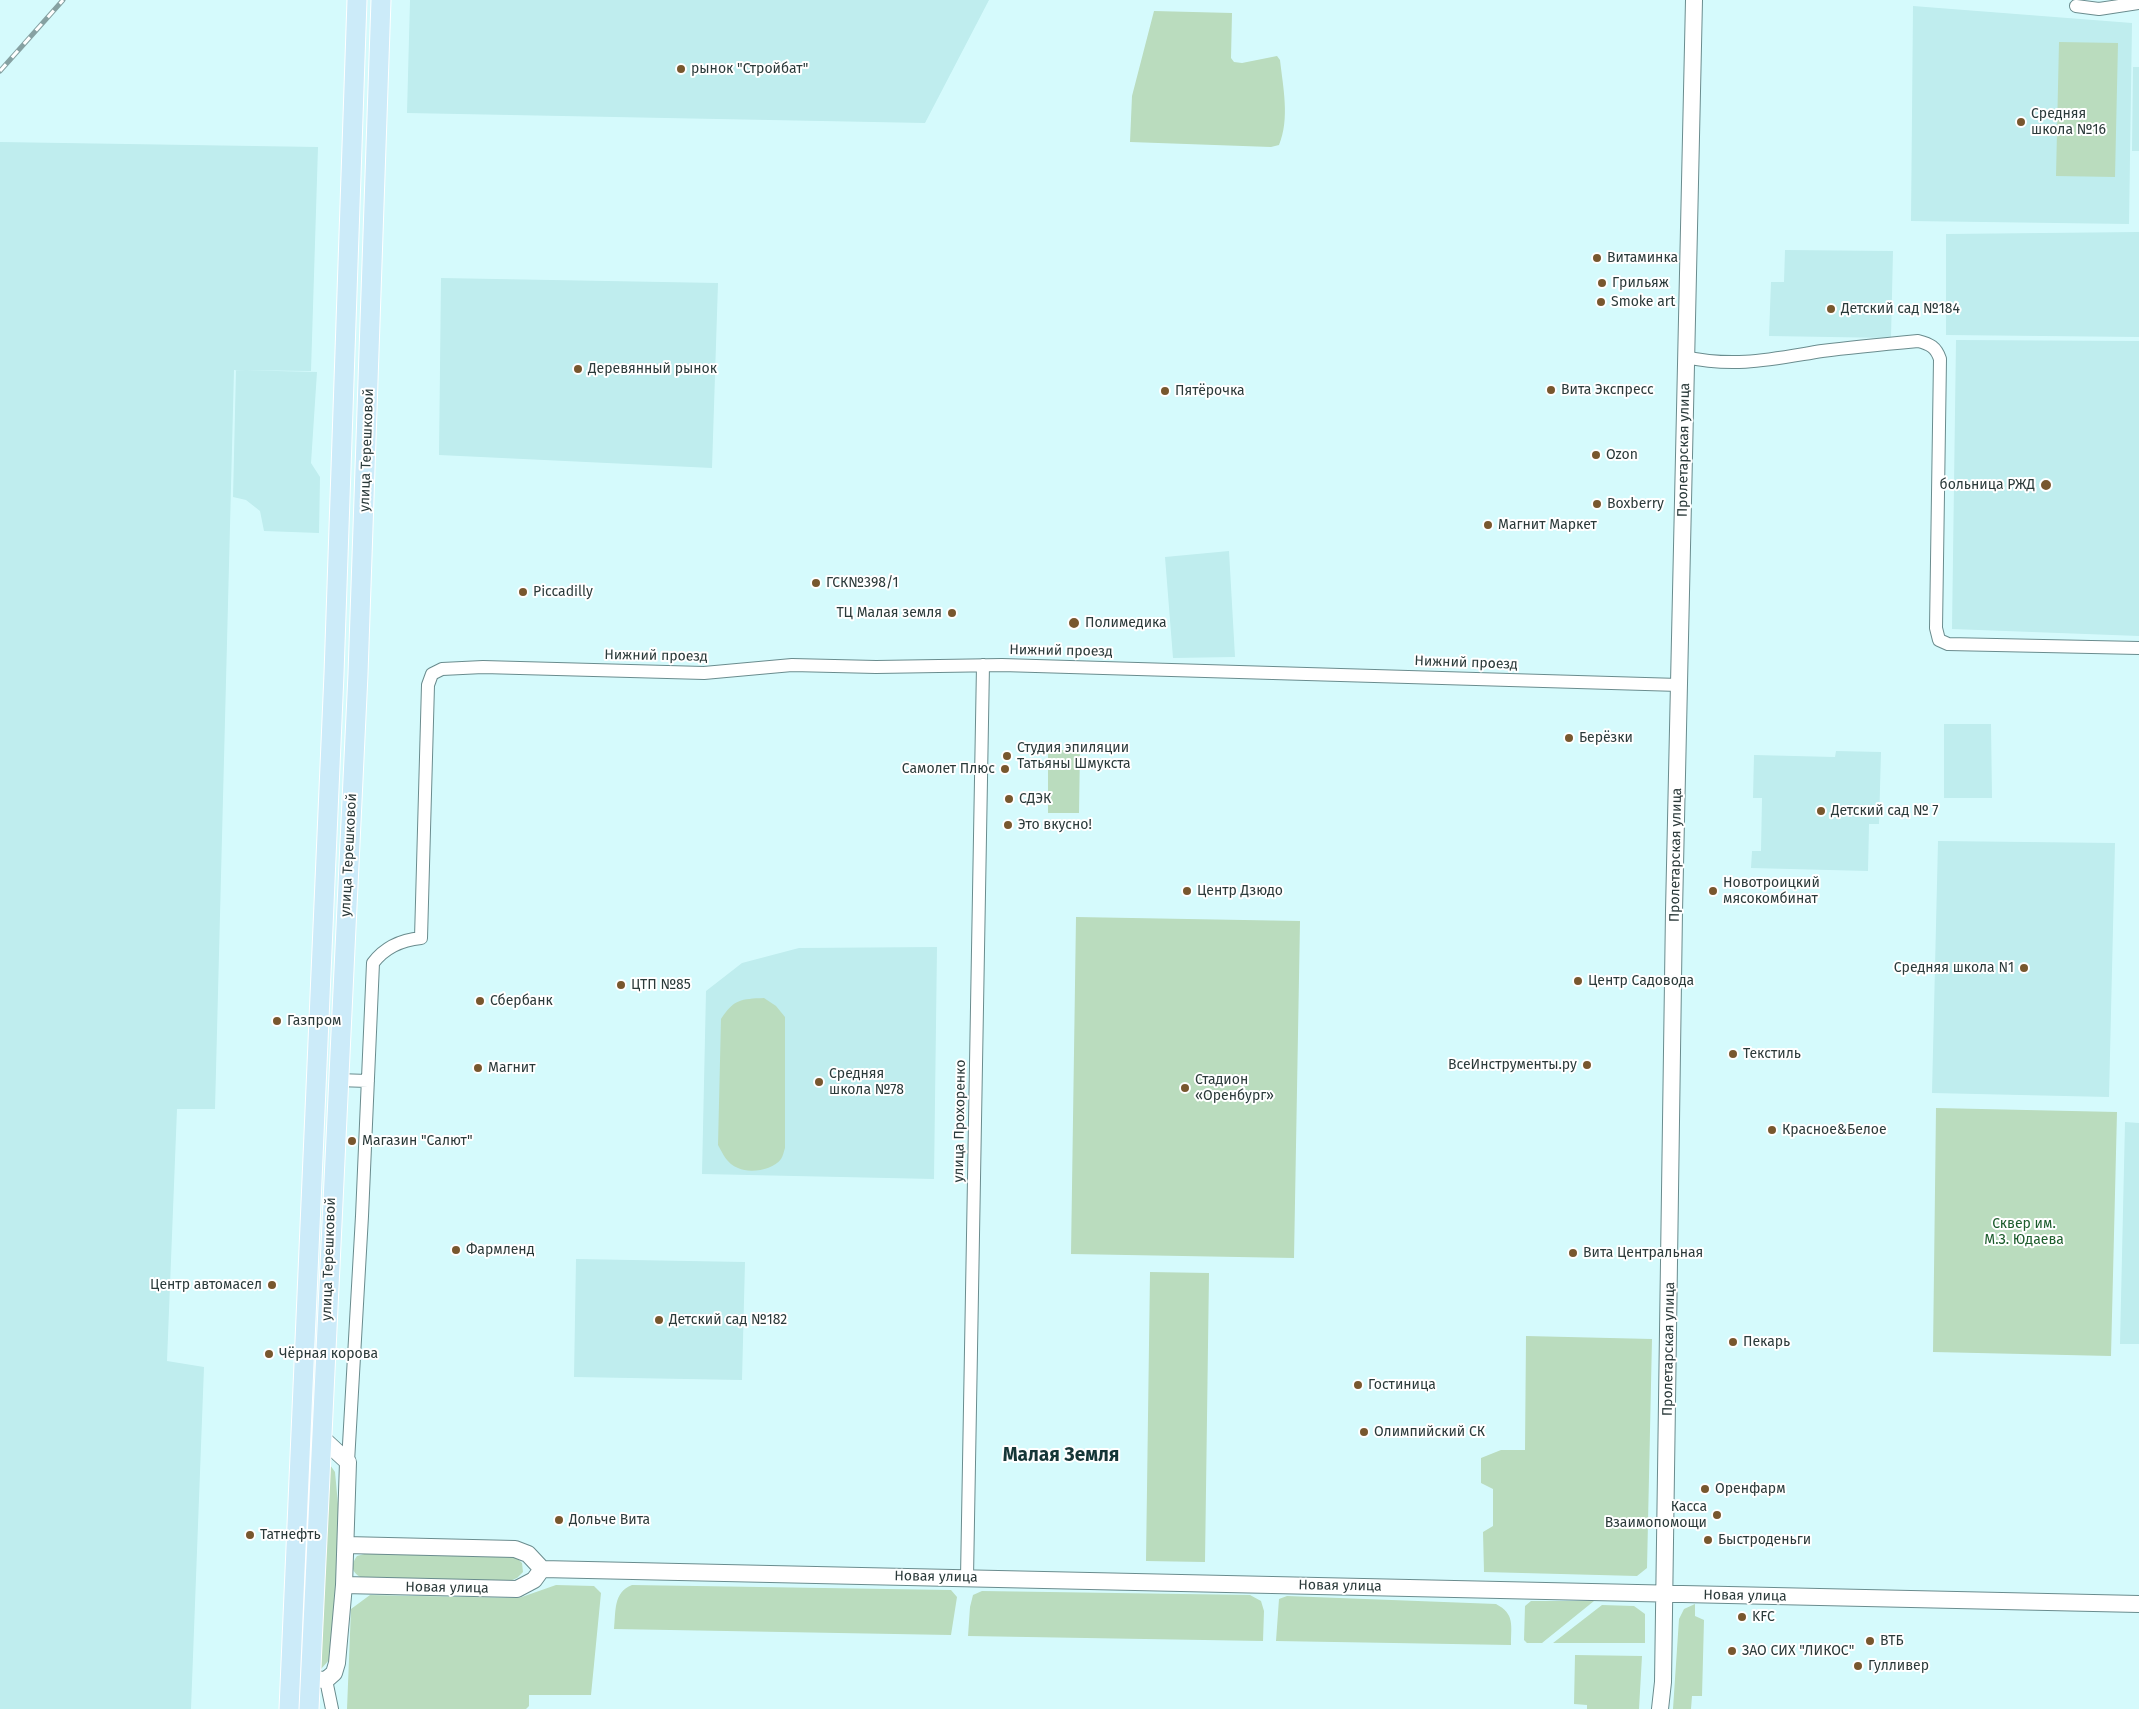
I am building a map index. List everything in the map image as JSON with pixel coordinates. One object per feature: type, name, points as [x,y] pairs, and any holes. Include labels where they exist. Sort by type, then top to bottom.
[{"type":"main road","name":"улица Терешковой","points":[[289,1709],[311,1226],[339,529],[357,0]]},
{"type":"main road","name":"улица Терешковой","points":[[309,1709],[318,1680],[322,1438],[330,1227],[364,530],[381,0]]},
{"type":"main road","name":"Пролетарская улица","points":[[1660,1709],[1663,1682],[1665,1594],[1679,684],[1694,0]]},
{"type":"main road","points":[[311,1226],[318,1222],[323,1222],[330,1227]]},
{"type":"main road","points":[[291,1679],[318,1680],[334,1673],[337,1664],[344,1585],[348,1462],[322,1438]]},
{"type":"main road","points":[[346,1545],[515,1549],[528,1554],[542,1569]]},
{"type":"main road","name":"Новая улица","points":[[344,1585],[516,1590],[534,1580],[542,1569],[2139,1604]]},
{"type":"street","points":[[2076,6],[2099,9],[2139,3]]},
{"type":"street","points":[[1685,358],[1711,363],[1763,362],[1868,346],[1918,341],[1928,344],[1937,350],[1940,359],[1936,628],[1939,640],[1948,644],[2139,648]]},
{"type":"street","name":"Нижний проезд","points":[[368,1081],[373,963],[379,956],[403,940],[421,938],[428,685],[432,674],[442,670],[483,668],[704,673],[792,665],[876,667],[983,665],[1093,666],[1679,684]]},
{"type":"street","name":"улица Прохоренко","points":[[967,1577],[983,665]]},
{"type":"street","points":[[337,1080],[368,1081],[348,1462]]},
{"type":"street","points":[[318,1680],[332,1709]]},
{"type":"shaded area","name":"рынок \"Стройбат\"","points":[[410,0],[989,0],[925,123],[407,113]]},
{"type":"shaded area","name":"Средняя школа №16","points":[[1913,6],[2132,23],[2129,224],[1911,221]]},
{"type":"shaded area","points":[[2133,67],[2139,67],[2139,151],[2132,151]]},
{"type":"shaded area","points":[[0,142],[318,147],[311,371],[234,370],[215,1109],[177,1109],[167,1361],[204,1367],[191,1709],[0,1709]]},
{"type":"shaded area","points":[[2139,232],[2139,337],[1946,335],[1946,234]]},
{"type":"shaded area","name":"Детский сад №184","points":[[1785,250],[1893,251],[1891,338],[1769,336],[1771,282],[1784,282]]},
{"type":"shaded area","name":"Деревянный рынок","points":[[441,278],[718,283],[712,468],[439,455]]},
{"type":"shaded area","name":"больница РЖД","points":[[1956,340],[2139,341],[2139,636],[1952,629]]},
{"type":"shaded area","points":[[236,370],[317,372],[311,463],[320,477],[319,533],[264,531],[260,511],[246,500],[233,497]]},
{"type":"shaded area","points":[[1229,551],[1235,657],[1173,658],[1165,557]]},
{"type":"shaded area","points":[[1944,724],[1991,724],[1992,798],[1944,798]]},
{"type":"shaded area","name":"Детский сад № 7","points":[[1836,751],[1881,752],[1879,824],[1869,824],[1868,871],[1751,868],[1752,851],[1761,851],[1762,798],[1753,798],[1754,755],[1835,757]]},
{"type":"shaded area","name":"Средняя школа N1","points":[[1938,841],[2115,843],[2109,1097],[1932,1093]]},
{"type":"shaded area","name":"Средняя школа №78","points":[[937,947],[934,1179],[702,1174],[706,991],[742,963],[799,948]]},
{"type":"shaded area","points":[[2125,1122],[2139,1123],[2139,1344],[2120,1344]]},
{"type":"shaded area","name":"Детский сад №182","points":[[576,1259],[745,1262],[742,1380],[574,1377]]},
{"type":"green space","points":[[1154,11],[1232,13],[1231,58],[1234,62],[1242,63],[1277,56],[1280,60],[1285,103],[1284,125],[1279,145],[1271,147],[1130,142],[1132,96]]},
{"type":"green space","points":[[2059,42],[2118,43],[2115,177],[2056,176]]},
{"type":"green space","points":[[1048,750],[1080,750],[1079,813],[1048,813]]},
{"type":"green space","name":"Стадион «Оренбург»","points":[[1076,917],[1300,921],[1294,1258],[1071,1254]]},
{"type":"green space","points":[[764,998],[776,1006],[785,1017],[785,1148],[781,1159],[773,1166],[749,1171],[731,1164],[718,1145],[721,1019],[730,1007],[739,1001]]},
{"type":"green space","name":"Сквер им. М.З. Юдаева","points":[[1936,1108],[2117,1112],[2111,1356],[1933,1352]]},
{"type":"green space","points":[[1150,1272],[1209,1273],[1205,1562],[1146,1561]]},
{"type":"green space","points":[[1526,1336],[1652,1339],[1647,1568],[1637,1576],[1484,1572],[1483,1532],[1493,1526],[1493,1489],[1481,1483],[1481,1458],[1501,1450],[1525,1450]]},
{"type":"green space","points":[[328,1462],[335,1472],[342,1548],[330,1659],[321,1669]]},
{"type":"green space","points":[[368,1553],[515,1556],[522,1563],[523,1572],[517,1578],[510,1581],[365,1579],[355,1573],[353,1564],[357,1556]]},
{"type":"green space","points":[[556,1585],[594,1586],[601,1593],[591,1695],[529,1695],[529,1706],[526,1709],[347,1709],[351,1609],[370,1595],[519,1598]]},
{"type":"green space","points":[[632,1585],[951,1590],[957,1597],[951,1635],[614,1629],[618,1598],[621,1592]]},
{"type":"green space","points":[[982,1591],[1250,1595],[1261,1601],[1264,1611],[1263,1641],[968,1636],[970,1607],[973,1595]]},
{"type":"green space","points":[[1287,1596],[1496,1604],[1506,1612],[1511,1621],[1511,1645],[1276,1641],[1279,1599]]},
{"type":"green space","points":[[1531,1601],[1594,1601],[1542,1643],[1527,1643],[1524,1640],[1525,1606]]},
{"type":"green space","points":[[1695,1604],[1695,1616],[1704,1620],[1702,1696],[1692,1696],[1691,1709],[1673,1709],[1679,1619],[1684,1609]]},
{"type":"green space","points":[[1602,1605],[1634,1606],[1645,1614],[1645,1643],[1553,1643]]},
{"type":"green space","points":[[1575,1655],[1642,1656],[1639,1709],[1587,1709],[1587,1705],[1574,1704]]},
{"type":"railway","points":[[0,71],[63,0]]},
{"type":"place","name":"рынок \"Стройбат\"","points":[[681,69]]},
{"type":"place","name":"Средняя школа №16","points":[[2021,122]]},
{"type":"place","name":"Витаминка","points":[[1597,258]]},
{"type":"place","name":"Грильяж","points":[[1602,283]]},
{"type":"place","name":"Smoke art","points":[[1601,302]]},
{"type":"place","name":"Детский сад №184","points":[[1831,309]]},
{"type":"place","name":"Деревянный рынок","points":[[578,369]]},
{"type":"place","name":"Вита Экспресс","points":[[1551,390]]},
{"type":"place","name":"Пятёрочка","points":[[1165,391]]},
{"type":"place","name":"Ozon","points":[[1596,455]]},
{"type":"place","name":"больница РЖД","points":[[2046,485]]},
{"type":"place","name":"Boxberry","points":[[1597,504]]},
{"type":"place","name":"Магнит Маркет","points":[[1488,525]]},
{"type":"place","name":"ГСК№398/1","points":[[816,583]]},
{"type":"place","name":"Piccadilly","points":[[523,592]]},
{"type":"place","name":"ТЦ Малая земля","points":[[952,613]]},
{"type":"place","name":"Полимедика","points":[[1074,623]]},
{"type":"place","name":"Берёзки","points":[[1569,738]]},
{"type":"place","name":"Студия эпиляции Татьяны Шмукста","points":[[1007,756]]},
{"type":"place","name":"Самолет Плюс","points":[[1005,769]]},
{"type":"place","name":"СДЭК","points":[[1009,799]]},
{"type":"place","name":"Детский сад № 7","points":[[1821,811]]},
{"type":"place","name":"Это вкусно!","points":[[1008,825]]},
{"type":"place","name":"Центр Дзюдо","points":[[1187,891]]},
{"type":"place","name":"Новотроицкий мясокомбинат","points":[[1713,891]]},
{"type":"place","name":"Средняя школа N1","points":[[2024,968]]},
{"type":"place","name":"Центр Садовода","points":[[1578,981]]},
{"type":"place","name":"ЦТП №85","points":[[621,985]]},
{"type":"place","name":"Сбербанк","points":[[480,1001]]},
{"type":"place","name":"Газпром","points":[[277,1021]]},
{"type":"place","name":"Текстиль","points":[[1733,1054]]},
{"type":"place","name":"ВсеИнструменты.ру","points":[[1587,1065]]},
{"type":"place","name":"Магнит","points":[[478,1068]]},
{"type":"place","name":"Средняя школа №78","points":[[819,1082]]},
{"type":"place","name":"Стадион «Оренбург»","points":[[1185,1088]]},
{"type":"place","name":"Красное&Белое","points":[[1772,1130]]},
{"type":"place","name":"Магазин \"Салют\"","points":[[352,1141]]},
{"type":"place","name":"Фармленд","points":[[456,1250]]},
{"type":"place","name":"Вита Центральная","points":[[1573,1253]]},
{"type":"place","name":"Центр автомасел","points":[[272,1285]]},
{"type":"place","name":"Детский сад №182","points":[[659,1320]]},
{"type":"place","name":"Пекарь","points":[[1733,1342]]},
{"type":"place","name":"Чёрная корова","points":[[269,1354]]},
{"type":"place","name":"Гостиница","points":[[1358,1385]]},
{"type":"place","name":"Олимпийский СК","points":[[1364,1432]]},
{"type":"place","name":"Оренфарм","points":[[1705,1489]]},
{"type":"place","name":"Касса Взаимопомощи","points":[[1717,1515]]},
{"type":"place","name":"Дольче Вита","points":[[559,1520]]},
{"type":"place","name":"Татнефть","points":[[250,1535]]},
{"type":"place","name":"Быстроденьги","points":[[1708,1540]]},
{"type":"place","name":"KFC","points":[[1742,1617]]},
{"type":"place","name":"ВТБ","points":[[1870,1641]]},
{"type":"place","name":"ЗАО СИХ \"ЛИКОС\"","points":[[1732,1651]]},
{"type":"place","name":"Гулливер","points":[[1858,1666]]},
{"type":"district","name":"Малая Земля","points":[[1061,1456]]}]
